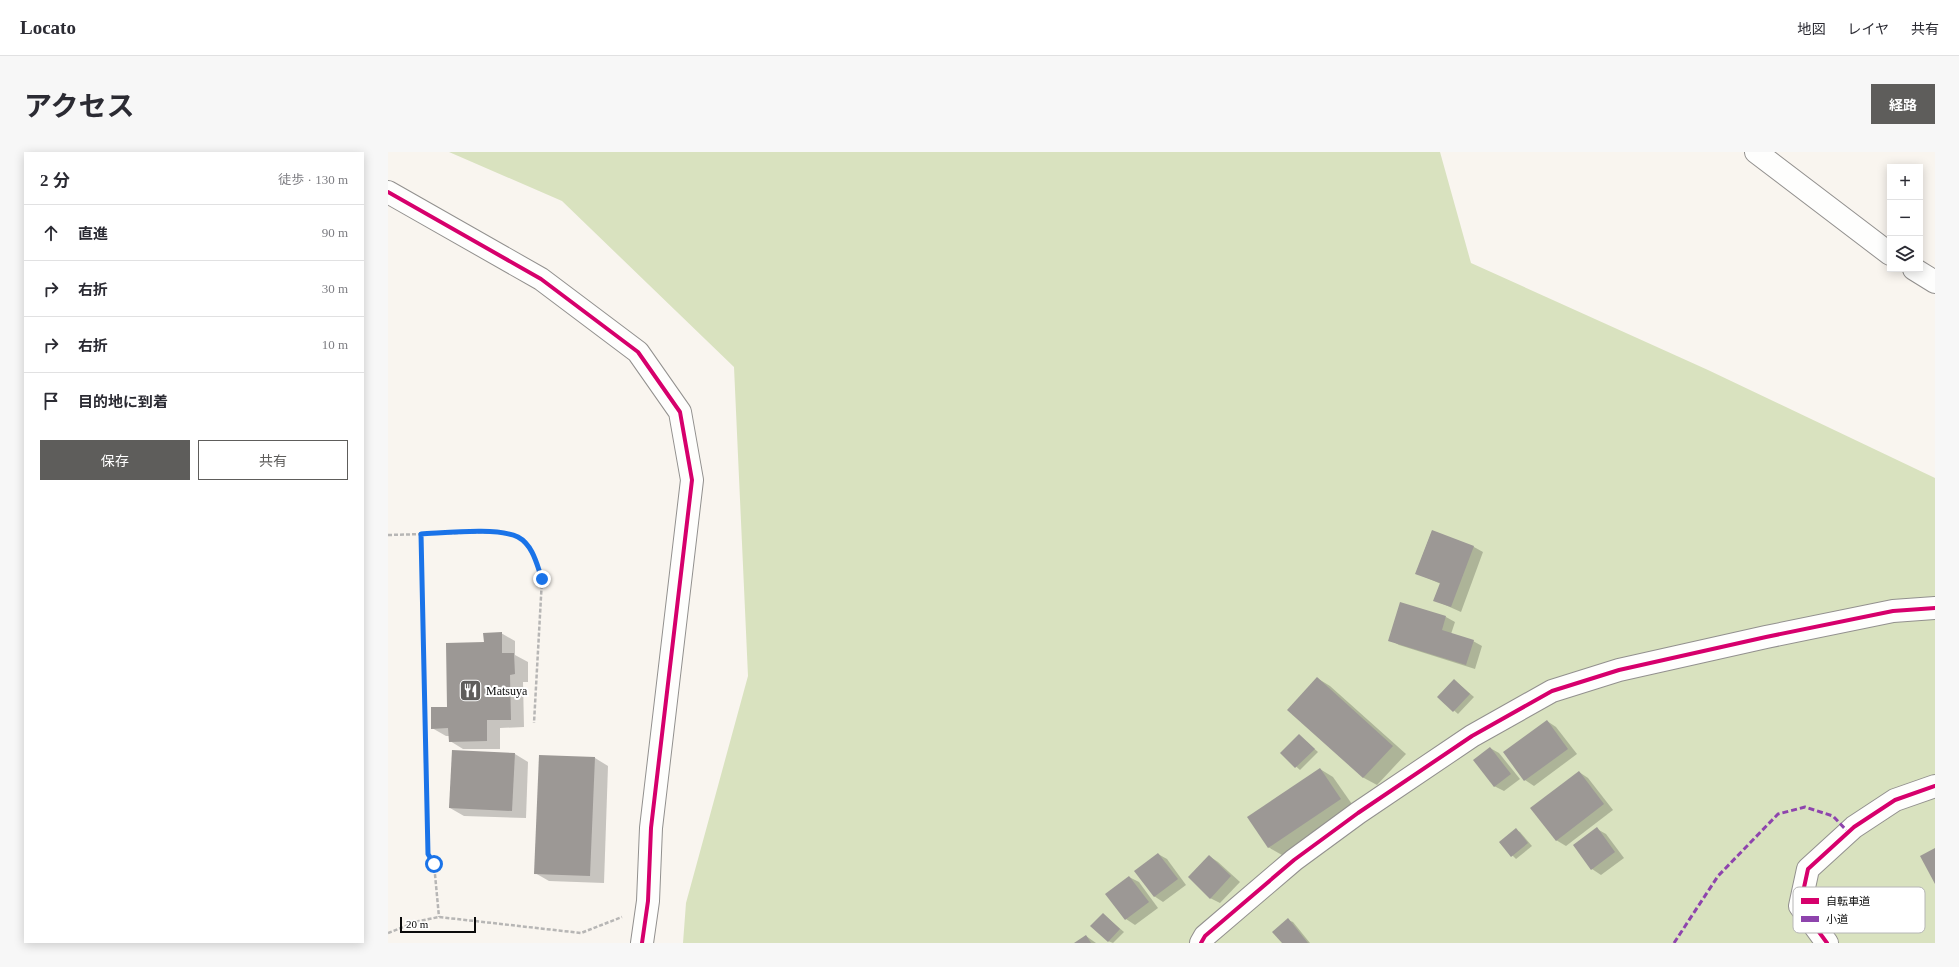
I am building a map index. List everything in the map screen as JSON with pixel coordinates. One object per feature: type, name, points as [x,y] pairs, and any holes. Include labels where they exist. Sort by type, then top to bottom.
[{"type":"street","points":[[1756,152],[1887,252]]},
{"type":"street","points":[[388,192],[541,279],[638,352],[680,412],[692,480],[651,828],[647,904],[642,943]]},
{"type":"street","points":[[1919,272],[1935,282]]},
{"type":"street","points":[[1201,943],[1205,936],[1294,860],[1358,814],[1472,736],[1552,691],[1619,670],[1766,637],[1893,611],[1935,608]]},
{"type":"street","points":[[1804,887],[1808,869],[1854,827],[1895,800],[1935,786]]},
{"type":"street","points":[[1820,933],[1827,943]]},
{"type":"path","points":[[388,535],[494,532],[519,537],[533,552],[542,579],[534,723]]},
{"type":"path","points":[[421,534],[428,854],[434,864],[439,917]]},
{"type":"path","points":[[388,933],[419,921],[439,917],[581,933],[615,920],[647,904]]},
{"type":"green space","points":[[449,152],[1440,152],[1471,263],[1708,370],[1935,478],[1935,943],[683,943],[686,903],[748,676],[734,367],[562,201]]},
{"type":"building","points":[[1432,530],[1474,546],[1451,607],[1433,601],[1440,583],[1415,574]]},
{"type":"building","points":[[1400,602],[1446,616],[1442,630],[1474,640],[1466,665],[1388,641]]},
{"type":"building","points":[[502,632],[502,653],[514,653],[515,674],[510,675],[511,720],[487,720],[487,741],[449,742],[448,728],[431,729],[431,707],[447,707],[446,643],[484,642],[483,633]]},
{"type":"building","points":[[1317,677],[1393,746],[1363,778],[1287,710]]},
{"type":"building","points":[[1454,679],[1470,694],[1453,712],[1437,697]]},
{"type":"building","points":[[1547,720],[1568,749],[1524,781],[1503,752]]},
{"type":"building","points":[[1299,734],[1315,749],[1295,768],[1280,753]]},
{"type":"building","points":[[1490,747],[1511,774],[1494,787],[1473,760]]},
{"type":"building","points":[[452,750],[515,753],[512,811],[449,808]]},
{"type":"building","points":[[539,755],[595,757],[590,876],[534,874]]},
{"type":"building","points":[[1320,768],[1341,799],[1268,848],[1247,817]]},
{"type":"building","points":[[1579,771],[1604,804],[1556,841],[1530,808]]},
{"type":"building","points":[[1597,827],[1615,852],[1591,870],[1573,845]]},
{"type":"building","points":[[1516,828],[1528,843],[1511,857],[1499,842]]},
{"type":"building","points":[[1935,848],[1935,884],[1920,856]]},
{"type":"building","points":[[1158,853],[1178,879],[1154,897],[1134,871]]},
{"type":"building","points":[[1209,855],[1231,876],[1210,899],[1188,877]]},
{"type":"building","points":[[1129,876],[1149,902],[1125,920],[1105,894]]},
{"type":"building","points":[[1103,913],[1120,929],[1108,942],[1090,926]]},
{"type":"building","points":[[1288,918],[1308,943],[1282,943],[1272,932]]},
{"type":"building","points":[[1086,935],[1091,943],[1074,943]]},
{"type":"marked path","points":[[1674,943],[1718,876],[1778,814],[1805,807],[1833,816],[1848,832]]},
{"type":"cycle path","points":[[388,192],[541,279],[638,352],[680,412],[692,480],[651,828],[648,901],[642,943]]},
{"type":"cycle path","points":[[1201,943],[1205,936],[1294,860],[1358,813],[1472,736],[1552,691],[1619,670],[1766,637],[1893,611],[1935,608]]},
{"type":"cycle path","points":[[1804,887],[1808,869],[1854,827],[1895,800],[1935,786]]},
{"type":"cycle path","points":[[1820,933],[1827,943]]},
{"type":"place","name":"Matsuya","points":[[470,691]]},
{"type":"route","points":[[434,864],[428,854],[421,534],[494,532],[519,537],[533,552],[542,579]]}]
